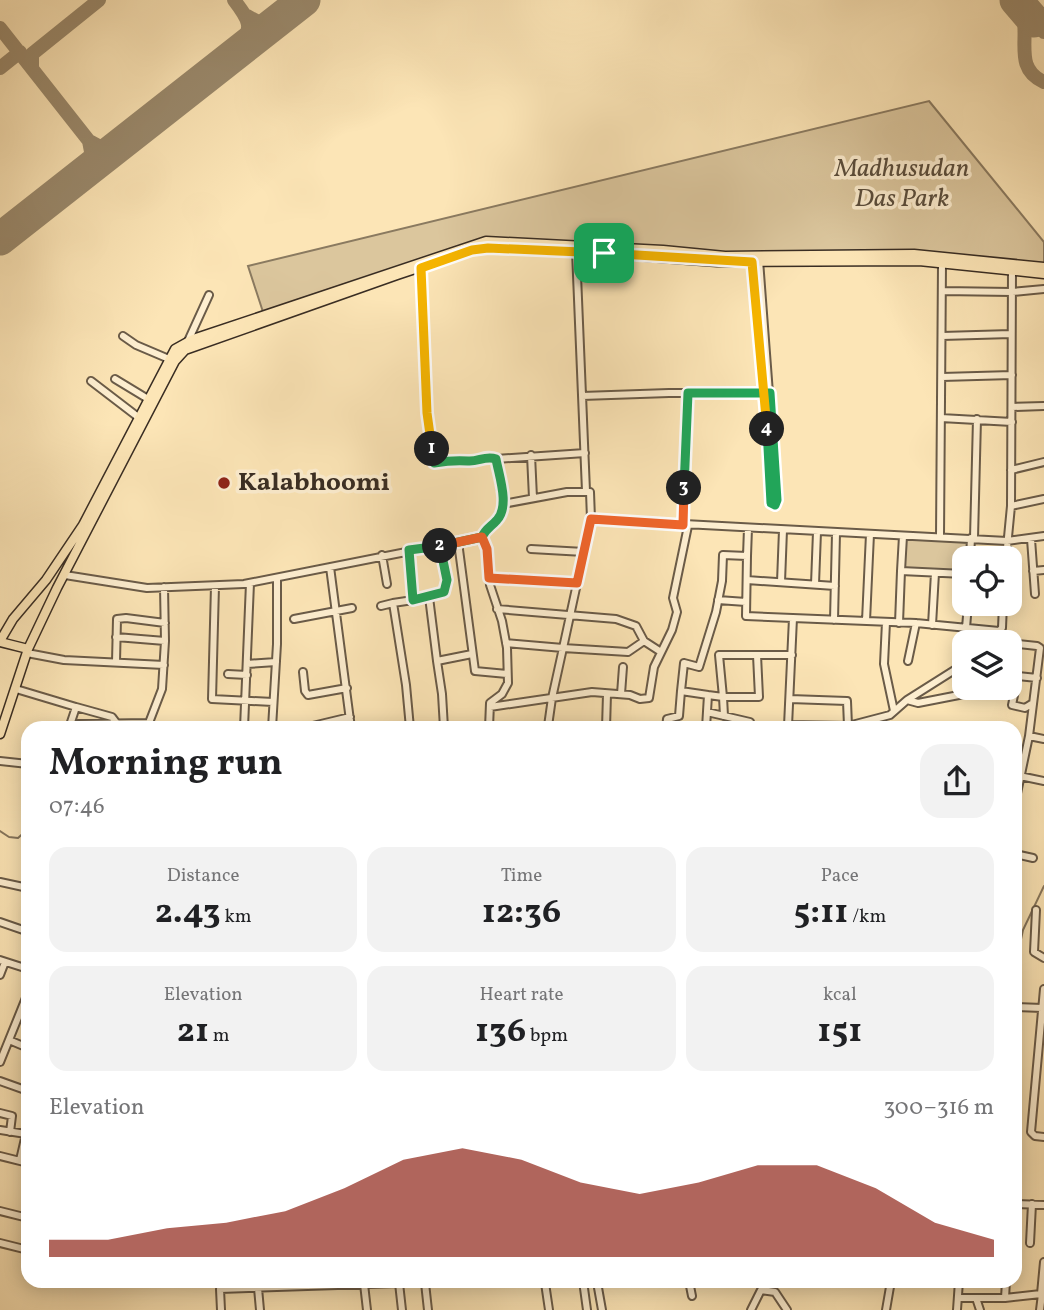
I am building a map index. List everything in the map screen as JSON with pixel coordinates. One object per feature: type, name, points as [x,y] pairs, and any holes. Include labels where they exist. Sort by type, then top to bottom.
[{"type":"main road","points":[[27,651],[0,641],[13,619],[46,580],[83,525],[169,359],[178,346],[188,341],[477,242],[499,241],[755,259],[896,261],[1044,274]]},
{"type":"main road","points":[[0,734],[27,651],[175,361],[185,350],[472,250],[604,249]]},
{"type":"main road","points":[[755,259],[914,254],[1044,267]]},
{"type":"street","points":[[576,251],[586,491]]},
{"type":"street","points":[[755,259],[768,393],[777,500],[775,505],[771,503],[768,393]]},
{"type":"street","points":[[940,537],[943,264]]},
{"type":"street","points":[[421,268],[427,413],[434,463],[461,458],[468,461],[491,457],[496,459],[585,453]]},
{"type":"street","points":[[1007,546],[1011,506],[1012,270]]},
{"type":"street","points":[[942,291],[1012,292],[1044,289]]},
{"type":"street","points":[[188,341],[209,295]]},
{"type":"street","points":[[942,336],[1011,334]]},
{"type":"street","points":[[123,336],[136,345],[169,359]]},
{"type":"street","points":[[942,376],[1012,375]]},
{"type":"street","points":[[115,379],[148,399]]},
{"type":"street","points":[[91,382],[138,417]]},
{"type":"street","points":[[490,707],[592,692],[649,698],[654,667],[672,630],[677,612],[673,598],[685,525],[688,393]]},
{"type":"street","points":[[582,396],[768,393]]},
{"type":"street","points":[[1012,407],[1044,406]]},
{"type":"street","points":[[941,418],[1012,422]]},
{"type":"street","points":[[972,546],[977,419]]},
{"type":"street","points":[[531,455],[533,498]]},
{"type":"street","points":[[489,721],[491,703],[502,694],[508,683],[506,643],[489,578],[487,549],[482,537],[487,527],[497,520],[503,504],[496,459]]},
{"type":"street","points":[[1011,470],[1044,462]]},
{"type":"street","points":[[503,504],[586,491],[591,495],[591,519],[549,721]]},
{"type":"street","points":[[1011,506],[1044,499]]},
{"type":"street","points":[[591,519],[1007,541],[1044,536]]},
{"type":"street","points":[[748,528],[746,616],[916,623],[1000,630],[1002,616]]},
{"type":"street","points":[[781,582],[783,530]]},
{"type":"street","points":[[816,584],[817,532]]},
{"type":"street","points":[[834,620],[836,533]]},
{"type":"street","points":[[866,621],[870,534]]},
{"type":"street","points":[[899,623],[903,536]]},
{"type":"street","points":[[65,575],[147,588],[250,583],[482,537]]},
{"type":"street","points":[[1031,539],[1035,594]]},
{"type":"street","points":[[457,542],[475,671],[507,674]]},
{"type":"street","points":[[381,606],[444,592],[447,580],[440,546]]},
{"type":"street","points":[[531,549],[584,552]]},
{"type":"street","points":[[409,550],[413,600]]},
{"type":"street","points":[[382,555],[387,584]]},
{"type":"street","points":[[667,721],[679,716],[684,663],[699,667],[718,600],[723,555],[747,556]]},
{"type":"street","points":[[330,567],[350,721]]},
{"type":"street","points":[[1033,570],[1044,570]]},
{"type":"street","points":[[901,571],[952,574]]},
{"type":"street","points":[[932,625],[935,573]]},
{"type":"street","points":[[272,721],[277,578]]},
{"type":"street","points":[[489,578],[577,583]]},
{"type":"street","points":[[747,580],[835,586]]},
{"type":"street","points":[[244,721],[250,583]]},
{"type":"street","points":[[215,586],[212,699],[273,702]]},
{"type":"street","points":[[150,721],[162,689],[164,587]]},
{"type":"street","points":[[429,597],[444,721]]},
{"type":"street","points":[[718,600],[746,602]]},
{"type":"street","points":[[393,603],[409,721]]},
{"type":"street","points":[[294,619],[337,613],[352,608]]},
{"type":"street","points":[[497,610],[616,619],[636,626],[645,641],[661,652]]},
{"type":"street","points":[[966,628],[967,616]]},
{"type":"street","points":[[788,721],[793,618]]},
{"type":"street","points":[[116,662],[117,619],[165,623]]},
{"type":"street","points":[[886,622],[884,663],[894,711]]},
{"type":"street","points":[[908,661],[916,623]]},
{"type":"street","points":[[116,637],[165,641]]},
{"type":"street","points":[[506,643],[628,652],[645,641]]},
{"type":"street","points":[[1022,644],[1040,648],[1042,659],[1022,763]]},
{"type":"street","points":[[27,651],[64,660],[164,665]]},
{"type":"street","points":[[437,661],[472,654]]},
{"type":"street","points":[[724,716],[719,655],[792,655]]},
{"type":"street","points":[[681,691],[723,697],[759,697],[757,655]]},
{"type":"street","points":[[247,664],[276,662]]},
{"type":"street","points":[[621,694],[623,667]]},
{"type":"street","points":[[303,672],[308,695],[347,688]]},
{"type":"street","points":[[867,721],[890,715],[907,700],[952,672]]},
{"type":"street","points":[[228,674],[247,675]]},
{"type":"street","points":[[1033,703],[1025,708],[1012,705],[1018,676],[1037,678]]},
{"type":"street","points":[[16,689],[112,717],[115,721]]},
{"type":"street","points":[[606,721],[607,694]]},
{"type":"street","points":[[706,721],[708,695]]},
{"type":"street","points":[[907,700],[918,704],[952,697]]},
{"type":"street","points":[[790,699],[847,702],[848,721]]},
{"type":"street","points":[[71,721],[76,707]]},
{"type":"street","points":[[707,712],[746,721]]},
{"type":"street","points":[[333,721],[350,717]]},
{"type":"street","points":[[1029,736],[1044,739]]},
{"type":"street","points":[[0,761],[21,763]]},
{"type":"street","points":[[1022,776],[1044,781]]},
{"type":"street","points":[[1022,856],[1033,858]]},
{"type":"street","points":[[0,882],[21,886]]},
{"type":"street","points":[[1036,910],[1034,952],[1044,958]]},
{"type":"street","points":[[0,922],[21,928]]},
{"type":"street","points":[[0,975],[2,961],[21,967]]},
{"type":"street","points":[[1044,989],[1031,1132],[1035,1136],[1044,1137]]},
{"type":"street","points":[[1022,1007],[1042,1008]]},
{"type":"street","points":[[0,1062],[21,1010]]},
{"type":"street","points":[[9,1040],[21,1045]]},
{"type":"street","points":[[0,1081],[21,1088]]},
{"type":"street","points":[[0,1113],[12,1116],[10,1132]]},
{"type":"street","points":[[0,1130],[21,1133]]},
{"type":"street","points":[[0,1156],[20,1160],[21,1156]]},
{"type":"street","points":[[1022,1204],[1044,1205]]},
{"type":"street","points":[[1030,1243],[1032,1204]]},
{"type":"street","points":[[0,1211],[21,1216]]},
{"type":"street","points":[[0,1242],[21,1248]]},
{"type":"street","points":[[1040,1310],[1044,1262]]},
{"type":"street","points":[[221,1310],[220,1289],[258,1288],[260,1310]]},
{"type":"street","points":[[364,1288],[367,1310]]},
{"type":"street","points":[[400,1288],[402,1310]]},
{"type":"street","points":[[426,1288],[428,1310]]},
{"type":"street","points":[[546,1288],[549,1310]]},
{"type":"street","points":[[584,1288],[587,1310]]},
{"type":"street","points":[[598,1288],[602,1310]]},
{"type":"street","points":[[690,1288],[692,1296]]},
{"type":"street","points":[[886,1310],[890,1288]]},
{"type":"street","points":[[957,1310],[959,1288]]},
{"type":"street","points":[[1005,1298],[1006,1288]]},
{"type":"street","points":[[751,1310],[761,1290],[775,1292],[787,1310]]},
{"type":"street","points":[[958,1298],[1005,1298],[1042,1294]]},
{"type":"street","points":[[976,1298],[979,1310]]},
{"type":"green space","name":"Madhusudan Das Park","points":[[929,101],[1044,242],[1044,263],[759,256],[487,238],[264,315],[248,266]]},
{"type":"green space","points":[[904,536],[970,538],[970,546],[952,546],[952,573],[902,569]]},
{"type":"waterway","points":[[0,831],[9,837],[18,838],[21,835]]},
{"type":"waterway","points":[[1022,935],[1044,886]]},
{"type":"taxiway","points":[[32,68],[32,54],[99,0]]},
{"type":"taxiway","points":[[234,0],[248,24],[247,35],[240,50]]},
{"type":"taxiway","points":[[1014,0],[1023,15],[1026,62],[1029,70],[1044,82]]},
{"type":"taxiway","points":[[247,16],[260,23],[276,22]]},
{"type":"taxiway","points":[[1034,21],[1044,32]]},
{"type":"taxiway","points":[[0,28],[89,141],[92,157],[88,169]]},
{"type":"taxiway","points":[[0,68],[20,52]]},
{"type":"taxiway","points":[[89,141],[102,148],[119,145]]},
{"type":"runway","points":[[0,239],[304,0]]},
{"type":"runway","points":[[1016,0],[1034,21]]},
{"type":"place","name":"Kalabhoomi","points":[[224,483]]},
{"type":"route","points":[[604,253],[488,248],[472,250],[421,268],[427,413],[434,463],[461,458],[468,461],[491,457],[496,459],[503,504],[497,520],[487,527],[482,537],[440,546],[447,580],[444,592],[413,600],[409,550],[482,537],[487,549],[489,578],[577,583],[591,519],[683,525],[688,393],[765,393],[770,393],[777,500],[775,505],[771,503],[765,393],[752,262],[717,262],[604,253]]}]
